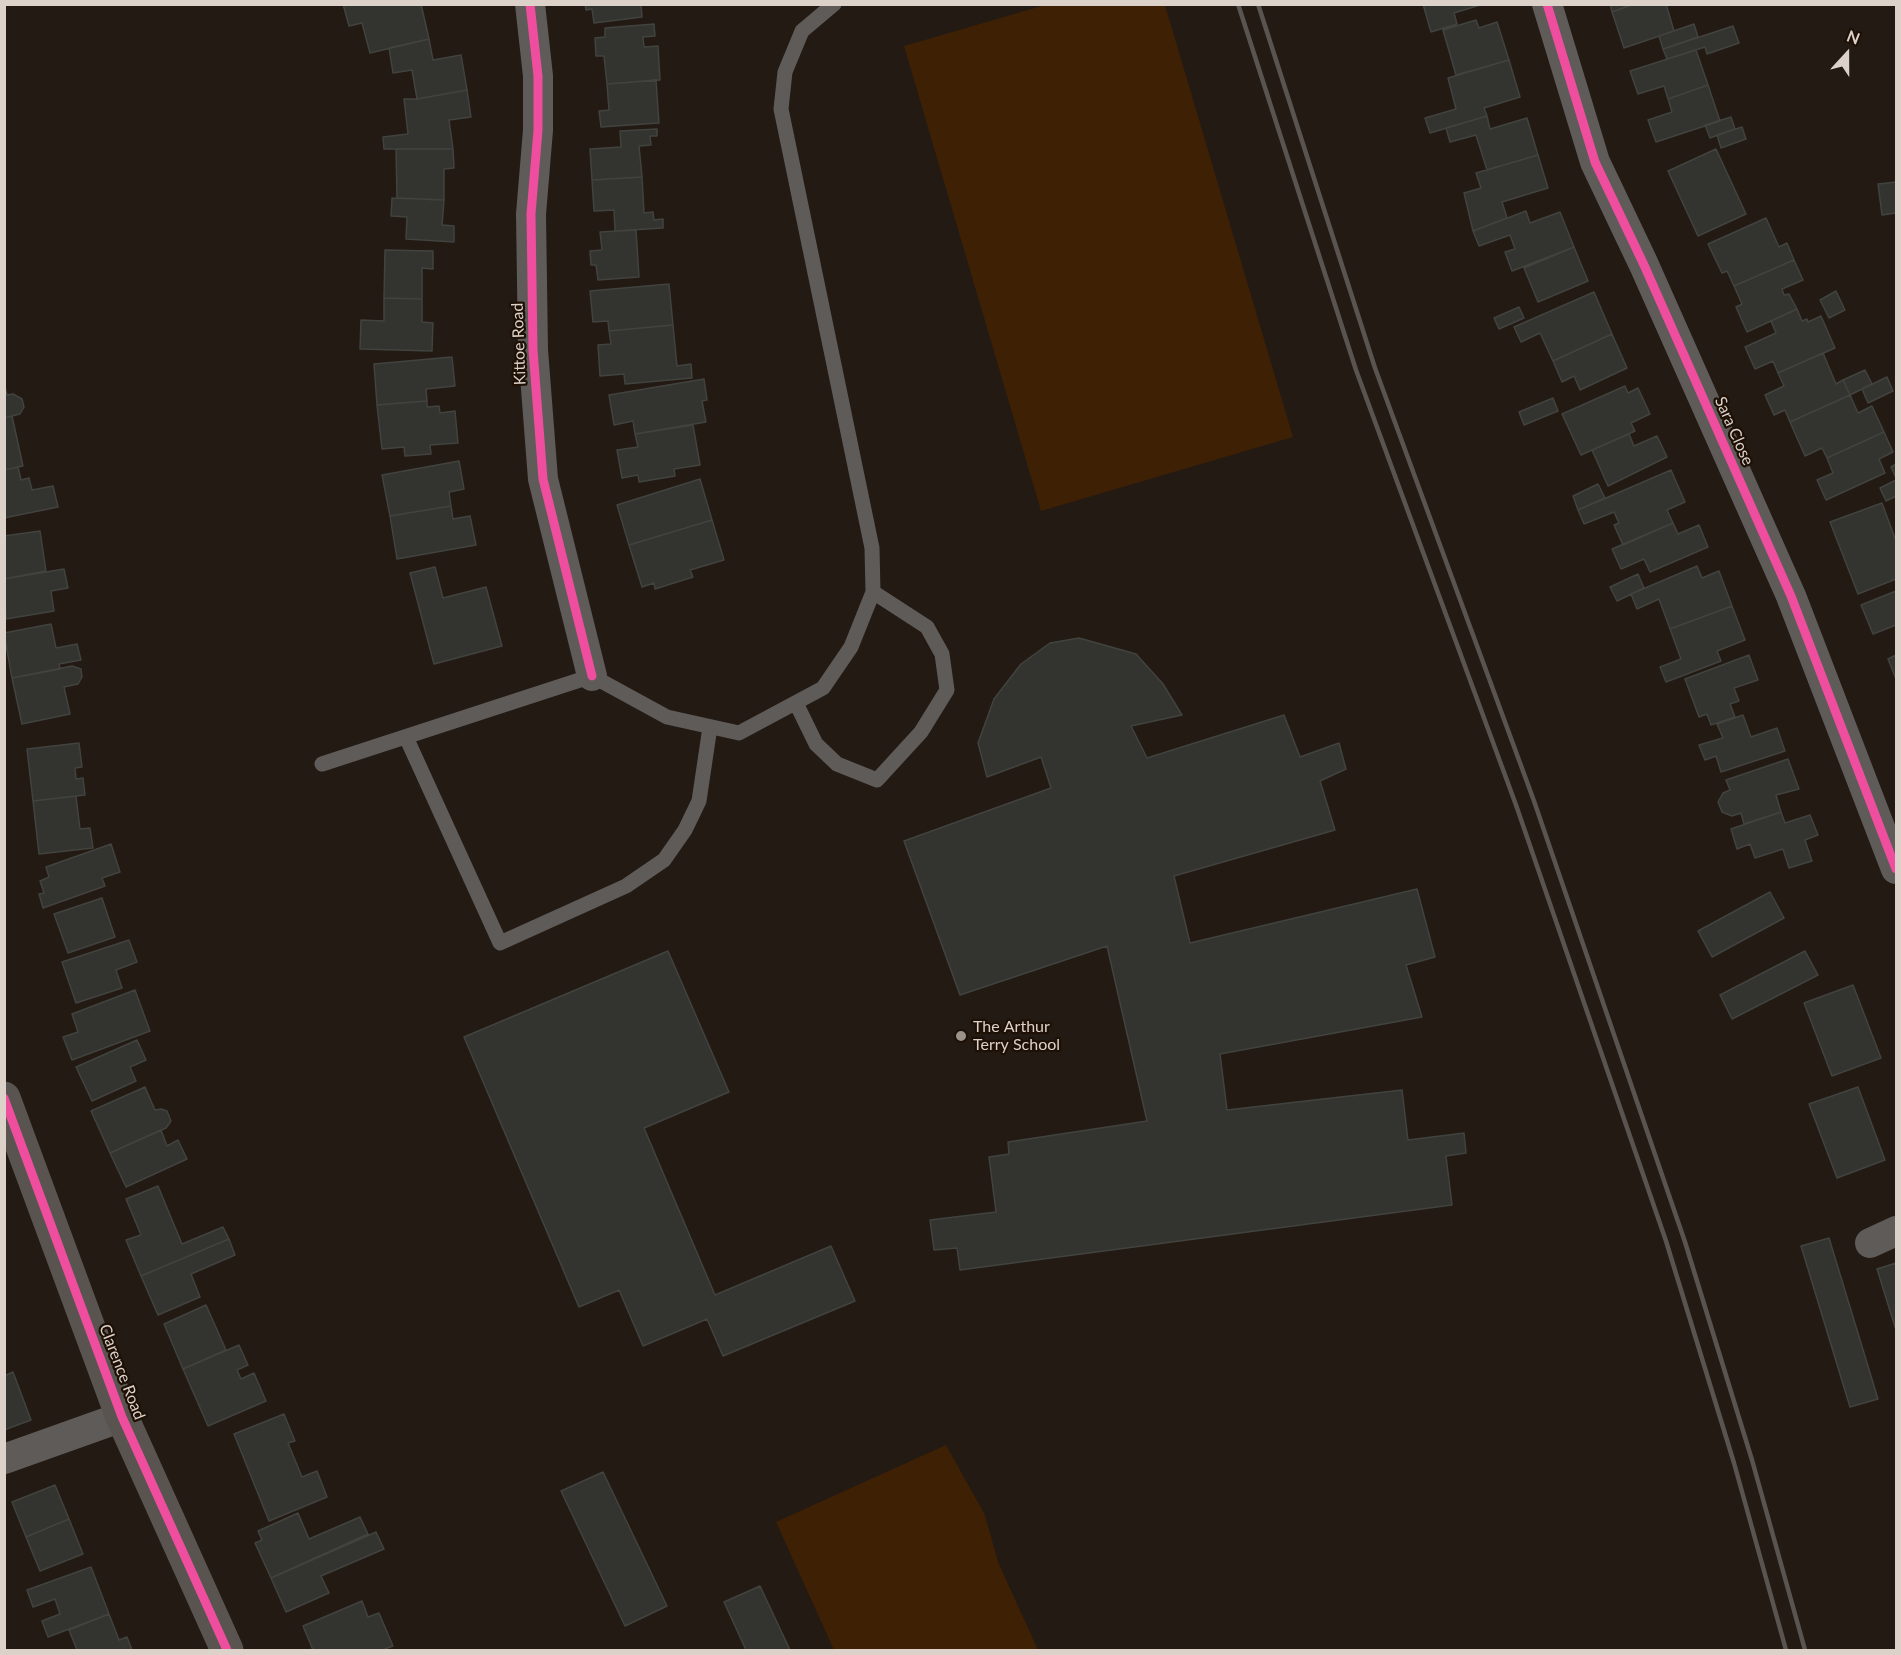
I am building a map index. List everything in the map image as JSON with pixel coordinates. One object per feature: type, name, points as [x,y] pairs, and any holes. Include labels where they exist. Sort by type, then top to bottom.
[{"type":"street","name":"Kittoe Road","points":[[530,4],[538,76],[538,130],[531,214],[533,350],[543,479],[592,676]]},
{"type":"street","name":"Sara Close","points":[[1547,4],[1595,162],[1649,275],[1791,596],[1896,869]]},
{"type":"street","name":"Clarence Road","points":[[4,1098],[122,1418],[227,1650]]},
{"type":"street","points":[[1870,1243],[1896,1231]]},
{"type":"street","points":[[4,1459],[122,1418]]},
{"type":"lane","points":[[322,764],[592,676],[667,717],[739,733],[823,688],[852,647],[873,592],[872,548],[781,109],[785,72],[802,31],[834,4]]},
{"type":"lane","points":[[796,703],[816,744],[837,764],[877,780],[921,732],[947,690],[942,654],[927,627],[873,592]]},
{"type":"lane","points":[[406,737],[500,943],[626,886],[664,860],[685,830],[699,801],[710,727]]},
{"type":"shaded area","points":[[1045,5],[1165,5],[1293,437],[1041,511],[904,46]]},
{"type":"shaded area","points":[[946,1445],[985,1515],[998,1562],[1038,1650],[834,1650],[776,1522]]},
{"type":"building","points":[[343,4],[421,4],[429,39],[370,53],[362,23],[349,26]]},
{"type":"building","points":[[585,4],[641,4],[642,17],[594,23],[592,9],[586,10]]},
{"type":"building","points":[[1423,4],[1480,5],[1454,13],[1457,24],[1431,32]]},
{"type":"building","points":[[1610,4],[1634,4],[1612,12]]},
{"type":"building","points":[[1634,4],[1666,4],[1674,31],[1624,48],[1612,12]]},
{"type":"building","points":[[1476,20],[1479,28],[1497,22],[1509,60],[1456,75],[1443,30]]},
{"type":"building","points":[[654,24],[655,36],[643,37],[644,47],[658,46],[660,80],[607,84],[604,56],[596,56],[595,38],[605,37],[605,28]]},
{"type":"building","points":[[1694,24],[1698,37],[1663,49],[1659,36]]},
{"type":"building","points":[[1733,26],[1739,43],[1707,54],[1705,47],[1667,59],[1663,49]]},
{"type":"building","points":[[429,39],[433,60],[461,55],[467,90],[417,99],[412,70],[393,73],[389,48]]},
{"type":"building","points":[[1696,50],[1708,85],[1668,99],[1664,86],[1638,94],[1630,71]]},
{"type":"building","points":[[1509,60],[1520,97],[1484,108],[1487,116],[1430,133],[1425,118],[1456,109],[1448,78]]},
{"type":"building","points":[[656,80],[659,123],[601,127],[599,111],[609,110],[607,84]]},
{"type":"building","points":[[1708,85],[1720,121],[1656,142],[1648,120],[1672,112],[1668,99]]},
{"type":"building","points":[[467,90],[471,117],[449,120],[453,149],[384,149],[383,137],[408,134],[404,99],[417,99]]},
{"type":"building","points":[[1487,116],[1490,129],[1527,118],[1538,155],[1487,170],[1476,135],[1450,142],[1446,128]]},
{"type":"building","points":[[1731,117],[1735,129],[1710,138],[1705,125]]},
{"type":"building","points":[[1742,127],[1746,139],[1721,148],[1717,135]]},
{"type":"building","points":[[657,129],[657,136],[650,136],[651,145],[639,146],[642,177],[592,180],[590,149],[621,147],[620,131]]},
{"type":"building","points":[[396,149],[453,149],[454,168],[444,169],[444,200],[397,198]]},
{"type":"building","points":[[1716,149],[1746,214],[1698,236],[1668,171]]},
{"type":"building","points":[[1538,155],[1548,188],[1502,202],[1507,218],[1473,231],[1464,193],[1481,188],[1476,173]]},
{"type":"building","points":[[642,177],[644,213],[653,212],[654,220],[663,219],[663,228],[615,231],[614,210],[594,211],[592,180]]},
{"type":"building","points":[[1896,182],[1896,213],[1882,215],[1878,184]]},
{"type":"building","points":[[392,198],[444,200],[442,225],[454,226],[454,242],[406,239],[407,217],[391,216]]},
{"type":"building","points":[[1526,211],[1530,223],[1560,212],[1574,247],[1512,271],[1505,252],[1515,249],[1510,235],[1479,246],[1473,231]]},
{"type":"building","points":[[1766,218],[1779,247],[1787,243],[1794,260],[1734,286],[1727,271],[1722,273],[1708,244]]},
{"type":"building","points":[[636,230],[639,277],[598,280],[596,265],[591,265],[590,251],[602,250],[600,232]]},
{"type":"building","points":[[1574,247],[1588,281],[1538,302],[1524,268]]},
{"type":"building","points":[[385,250],[433,251],[433,269],[422,268],[422,299],[384,298]]},
{"type":"building","points":[[1794,260],[1803,280],[1782,289],[1784,295],[1789,294],[1797,309],[1747,332],[1736,307],[1742,304],[1734,286]]},
{"type":"building","points":[[669,284],[673,325],[609,331],[608,321],[593,322],[590,291]]},
{"type":"building","points":[[1836,291],[1845,310],[1829,318],[1820,300]]},
{"type":"building","points":[[1594,292],[1612,334],[1553,361],[1540,333],[1521,342],[1514,327]]},
{"type":"building","points":[[384,298],[422,299],[422,322],[433,323],[432,351],[360,349],[361,320],[384,321]]},
{"type":"building","points":[[1519,307],[1524,318],[1499,329],[1494,318]]},
{"type":"building","points":[[1797,309],[1802,321],[1807,319],[1808,322],[1821,316],[1835,348],[1778,373],[1773,361],[1755,369],[1745,347],[1776,333],[1771,321]]},
{"type":"building","points":[[673,325],[677,366],[691,364],[692,378],[625,384],[624,374],[600,376],[598,345],[611,344],[609,331]]},
{"type":"building","points":[[1612,334],[1627,368],[1580,390],[1574,376],[1562,382],[1553,361]]},
{"type":"building","points":[[1823,353],[1836,384],[1843,380],[1850,395],[1790,422],[1785,410],[1774,415],[1765,395],[1784,386],[1778,373]]},
{"type":"building","points":[[452,357],[455,386],[426,389],[427,401],[377,405],[374,364]]},
{"type":"building","points":[[1865,370],[1872,384],[1850,395],[1843,380]]},
{"type":"building","points":[[1887,377],[1893,391],[1868,403],[1862,389]]},
{"type":"building","points":[[704,379],[707,400],[702,401],[706,422],[635,434],[633,421],[614,425],[609,395]]},
{"type":"building","points":[[4,383],[7,395],[13,394],[22,399],[24,407],[20,414],[4,418]]},
{"type":"building","points":[[1625,386],[1628,393],[1638,388],[1650,414],[1631,423],[1635,431],[1581,455],[1562,414]]},
{"type":"building","points":[[1850,395],[1858,413],[1872,406],[1884,432],[1827,458],[1822,448],[1805,456],[1790,422]]},
{"type":"building","points":[[1553,398],[1558,411],[1524,425],[1519,412]]},
{"type":"building","points":[[427,401],[427,407],[439,406],[440,413],[455,411],[458,443],[430,445],[431,454],[405,456],[404,447],[382,449],[377,405]]},
{"type":"building","points":[[12,416],[23,466],[4,470],[4,418]]},
{"type":"building","points":[[693,425],[700,465],[674,469],[675,476],[639,482],[638,475],[622,478],[617,450],[638,447],[635,434]]},
{"type":"building","points":[[1884,432],[1893,452],[1879,459],[1885,473],[1826,500],[1817,480],[1833,473],[1827,458]]},
{"type":"building","points":[[1629,434],[1634,446],[1657,436],[1667,457],[1608,486],[1592,450]]},
{"type":"building","points":[[459,461],[464,489],[449,492],[451,506],[390,516],[382,475]]},
{"type":"building","points":[[1896,464],[1896,478],[1891,467]]},
{"type":"building","points":[[18,467],[21,480],[29,478],[32,490],[53,486],[58,507],[4,518],[4,470]]},
{"type":"building","points":[[1671,470],[1685,502],[1667,510],[1673,523],[1623,545],[1614,525],[1619,523],[1614,512],[1584,524],[1578,510]]},
{"type":"building","points":[[700,479],[712,520],[629,545],[617,505]]},
{"type":"building","points":[[1896,480],[1896,496],[1886,501],[1880,488]]},
{"type":"building","points":[[1598,484],[1605,498],[1578,510],[1573,496]]},
{"type":"building","points":[[1882,503],[1896,541],[1896,579],[1858,594],[1830,522]]},
{"type":"building","points":[[451,506],[453,519],[470,516],[476,545],[397,559],[390,516]]},
{"type":"building","points":[[712,520],[724,560],[690,570],[693,577],[655,589],[654,583],[642,587],[629,545]]},
{"type":"building","points":[[1673,523],[1678,534],[1699,525],[1708,547],[1650,572],[1644,559],[1621,569],[1612,549]]},
{"type":"building","points":[[40,531],[46,571],[4,579],[4,536]]},
{"type":"building","points":[[1697,566],[1702,578],[1719,571],[1732,606],[1670,629],[1659,599],[1637,609],[1631,594]]},
{"type":"building","points":[[435,567],[443,598],[486,587],[502,646],[434,664],[410,573]]},
{"type":"building","points":[[64,569],[68,588],[51,591],[54,611],[6,619],[4,579]]},
{"type":"building","points":[[1638,574],[1644,588],[1617,601],[1610,587]]},
{"type":"building","points":[[1896,591],[1896,625],[1873,634],[1861,605]]},
{"type":"building","points":[[1732,606],[1745,640],[1717,651],[1721,661],[1666,682],[1660,667],[1681,659],[1670,629]]},
{"type":"building","points":[[51,624],[56,648],[77,644],[81,660],[59,664],[60,669],[12,678],[4,633]]},
{"type":"building","points":[[1079,638],[1136,654],[1163,684],[1182,715],[1131,726],[1147,758],[1284,715],[1300,757],[1339,743],[1346,769],[1320,781],[1335,830],[1174,876],[1190,943],[1417,889],[1435,957],[1406,965],[1422,1017],[1220,1054],[1227,1110],[1402,1090],[1408,1140],[1464,1133],[1466,1153],[1446,1156],[1452,1205],[960,1270],[957,1248],[934,1250],[930,1220],[996,1212],[989,1157],[1009,1154],[1008,1142],[1147,1121],[1107,946],[960,995],[904,841],[1051,788],[1041,757],[987,777],[978,743],[994,699],[1021,664],[1050,643]]},
{"type":"building","points":[[1749,655],[1758,680],[1734,688],[1739,701],[1730,704],[1735,717],[1711,725],[1707,714],[1699,717],[1685,679]]},
{"type":"building","points":[[1896,655],[1896,679],[1888,659]]},
{"type":"building","points":[[72,666],[81,669],[82,677],[78,684],[64,687],[70,714],[22,724],[12,678]]},
{"type":"building","points":[[1743,715],[1751,737],[1777,728],[1785,751],[1721,772],[1716,756],[1705,760],[1699,745],[1723,738],[1717,724]]},
{"type":"building","points":[[79,743],[82,767],[75,768],[76,779],[83,778],[85,795],[33,801],[27,749]]},
{"type":"building","points":[[1788,759],[1799,789],[1776,795],[1781,812],[1744,824],[1741,813],[1732,816],[1722,812],[1718,802],[1723,793],[1730,790],[1726,780]]},
{"type":"building","points":[[76,796],[80,829],[90,828],[93,848],[39,854],[33,801]]},
{"type":"building","points":[[1781,812],[1785,823],[1810,815],[1818,835],[1805,840],[1812,861],[1789,868],[1783,849],[1755,858],[1750,844],[1737,849],[1731,829]]},
{"type":"building","points":[[111,844],[120,872],[102,878],[105,886],[43,908],[39,894],[44,893],[40,881],[49,877],[46,867]]},
{"type":"building","points":[[1770,892],[1784,918],[1712,957],[1698,931]]},
{"type":"building","points":[[102,898],[115,937],[68,953],[54,914]]},
{"type":"building","points":[[129,940],[137,962],[116,970],[122,988],[76,1003],[62,962]]},
{"type":"building","points":[[668,951],[729,1092],[644,1128],[715,1295],[831,1246],[855,1301],[723,1356],[707,1319],[643,1346],[619,1290],[579,1307],[464,1037]]},
{"type":"building","points":[[1805,951],[1818,975],[1732,1019],[1720,995]]},
{"type":"building","points":[[1853,985],[1881,1058],[1832,1076],[1804,1003]]},
{"type":"building","points":[[135,990],[150,1031],[72,1060],[63,1037],[78,1032],[72,1014]]},
{"type":"building","points":[[137,1040],[146,1060],[130,1067],[136,1081],[92,1101],[76,1067]]},
{"type":"building","points":[[145,1087],[155,1110],[167,1111],[171,1121],[166,1128],[110,1153],[91,1111]]},
{"type":"building","points":[[1858,1087],[1885,1160],[1837,1178],[1809,1104]]},
{"type":"building","points":[[161,1130],[167,1146],[178,1140],[187,1159],[126,1187],[110,1153]]},
{"type":"building","points":[[158,1186],[182,1244],[223,1227],[229,1239],[141,1276],[126,1240],[141,1235],[126,1199]]},
{"type":"building","points":[[1829,1238],[1878,1399],[1850,1407],[1801,1246]]},
{"type":"building","points":[[229,1239],[235,1255],[191,1274],[200,1297],[158,1315],[141,1276]]},
{"type":"building","points":[[1896,1263],[1896,1330],[1877,1269]]},
{"type":"building","points":[[206,1305],[226,1350],[183,1369],[164,1324]]},
{"type":"building","points":[[239,1345],[248,1365],[237,1370],[241,1379],[254,1373],[266,1401],[208,1426],[183,1369]]},
{"type":"building","points":[[13,1372],[31,1420],[4,1430],[4,1376]]},
{"type":"building","points":[[284,1414],[295,1441],[288,1443],[302,1477],[317,1471],[327,1497],[269,1521],[234,1434]]},
{"type":"building","points":[[603,1472],[667,1606],[625,1626],[561,1491]]},
{"type":"building","points":[[55,1485],[69,1519],[26,1537],[12,1502]]},
{"type":"building","points":[[298,1513],[309,1539],[360,1517],[368,1534],[271,1578],[255,1543],[262,1540],[258,1531]]},
{"type":"building","points":[[69,1519],[83,1554],[40,1571],[26,1537]]},
{"type":"building","points":[[376,1532],[384,1549],[321,1576],[329,1593],[286,1612],[271,1578]]},
{"type":"building","points":[[91,1567],[109,1614],[48,1637],[42,1621],[60,1614],[55,1599],[33,1607],[27,1590]]},
{"type":"building","points":[[760,1586],[790,1650],[746,1650],[724,1602]]},
{"type":"building","points":[[362,1601],[368,1617],[379,1613],[393,1646],[382,1650],[313,1650],[303,1626]]},
{"type":"building","points":[[109,1614],[119,1640],[127,1637],[132,1650],[77,1650],[69,1630]]},
{"type":"railway","points":[[1238,4],[1356,370],[1516,805],[1666,1241],[1734,1463],[1786,1650]]},
{"type":"railway","points":[[1258,4],[1375,368],[1534,801],[1685,1242],[1752,1460],[1805,1650]]},
{"type":"cycle path","points":[[530,4],[538,76],[538,130],[531,214],[533,350],[543,479],[592,676]]},
{"type":"cycle path","points":[[1547,4],[1595,162],[1644,265],[1791,596],[1896,869]]},
{"type":"cycle path","points":[[4,1098],[122,1417],[227,1650]]},
{"type":"place","name":"The Arthur Terry School","points":[[961,1036]]}]
